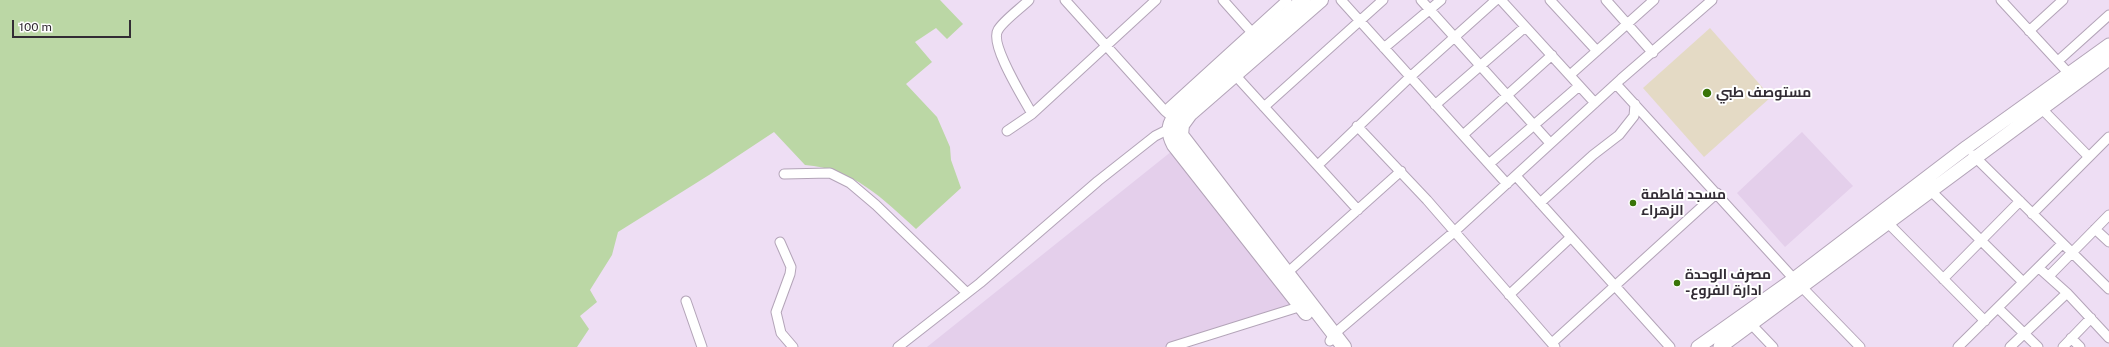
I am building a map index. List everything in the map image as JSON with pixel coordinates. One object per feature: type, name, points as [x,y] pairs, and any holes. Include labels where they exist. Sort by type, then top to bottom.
[{"type":"main road","points":[[1302,0],[1255,36],[1174,122],[1174,145],[1306,304],[1333,341],[1344,347]]},
{"type":"main road","points":[[1174,122],[1190,114],[1236,76],[1321,0]]},
{"type":"main road","points":[[1698,347],[1799,283],[1887,222],[1930,190],[1971,152],[2041,108],[2109,45]]},
{"type":"main road","points":[[1720,347],[1751,324],[1799,283],[1971,152],[2073,78],[2109,59]]},
{"type":"main road","points":[[1174,122],[1180,135],[1287,273],[1306,304]]},
{"type":"street","points":[[1029,0],[998,30],[995,38],[999,51],[1032,114]]},
{"type":"street","points":[[898,347],[967,293],[1098,181],[1174,122],[1065,0]]},
{"type":"street","points":[[1007,131],[1032,114],[1156,0]]},
{"type":"street","points":[[1223,0],[1255,36],[1287,0]]},
{"type":"street","points":[[1341,0],[1507,184]]},
{"type":"street","points":[[1264,107],[1383,0]]},
{"type":"street","points":[[1421,0],[1482,65],[1550,143]]},
{"type":"street","points":[[1384,48],[1441,0]]},
{"type":"street","points":[[1318,165],[1357,126],[1496,0]]},
{"type":"street","points":[[1501,0],[1595,103]]},
{"type":"street","points":[[1550,0],[1596,51]]},
{"type":"street","points":[[1606,0],[1653,53]]},
{"type":"street","points":[[1333,341],[1516,176],[1550,143],[1712,0]]},
{"type":"street","points":[[2001,0],[2073,78]]},
{"type":"street","points":[[1570,75],[1653,1]]},
{"type":"street","points":[[2029,31],[2058,2]]},
{"type":"street","points":[[2058,61],[2109,14]]},
{"type":"street","points":[[1435,105],[1525,27]]},
{"type":"street","points":[[1463,135],[1552,55]]},
{"type":"street","points":[[1236,76],[1358,210]]},
{"type":"street","points":[[1616,84],[1860,347]]},
{"type":"street","points":[[1489,164],[1579,86]]},
{"type":"street","points":[[1540,203],[1593,155],[1620,135],[1634,116],[1635,104]]},
{"type":"street","points":[[2041,108],[2089,157]]},
{"type":"street","points":[[1357,126],[1401,171],[1553,345],[1614,285],[1717,193]]},
{"type":"street","points":[[2032,214],[2109,137]]},
{"type":"street","points":[[1971,152],[2109,289]]},
{"type":"street","points":[[1287,273],[1401,171]]},
{"type":"street","points":[[784,174],[830,173],[850,183],[876,205],[967,293]]},
{"type":"street","points":[[1516,176],[1670,347]]},
{"type":"street","points":[[1930,190],[2023,282]]},
{"type":"street","points":[[1943,279],[2020,201]]},
{"type":"street","points":[[2049,276],[2109,215]]},
{"type":"street","points":[[1887,222],[1985,321]]},
{"type":"street","points":[[2095,228],[2109,242]]},
{"type":"street","points":[[1509,295],[1571,237]]},
{"type":"street","points":[[780,242],[790,261],[791,267],[788,281],[776,312],[781,333],[793,347]]},
{"type":"street","points":[[1964,345],[1985,321],[2062,244]]},
{"type":"street","points":[[2039,268],[2067,293],[2092,318],[2109,338]]},
{"type":"street","points":[[2010,347],[2067,293]]},
{"type":"street","points":[[686,300],[702,347]]},
{"type":"street","points":[[1171,347],[1306,304]]},
{"type":"street","points":[[1998,308],[2038,347]]},
{"type":"street","points":[[2063,347],[2092,318]]},
{"type":"street","points":[[1751,324],[1773,347]]},
{"type":"street","points":[[2071,338],[2080,347]]},
{"type":"shaded area","name":"مستوصف طبي","points":[[1710,28],[1771,97],[1704,157],[1643,88]]},
{"type":"shaded area","points":[[1802,132],[1853,186],[1785,247],[1737,193]]},
{"type":"shaded area","points":[[1172,151],[1300,308],[1173,347],[927,347]]},
{"type":"green space","points":[[0,0],[940,0],[963,24],[947,39],[936,28],[915,42],[932,62],[906,84],[937,117],[950,147],[951,160],[961,188],[916,229],[879,196],[853,179],[822,167],[805,165],[774,132],[618,232],[612,255],[590,290],[597,302],[580,316],[589,329],[577,347],[0,347]]},
{"type":"place","name":"مستوصف طبي","points":[[1707,93]]},
{"type":"place","name":"مسجد فاطمة الزهراء","points":[[1633,203]]},
{"type":"place","name":"مصرف الوحدة -ادارة الفروع","points":[[1677,283]]}]
